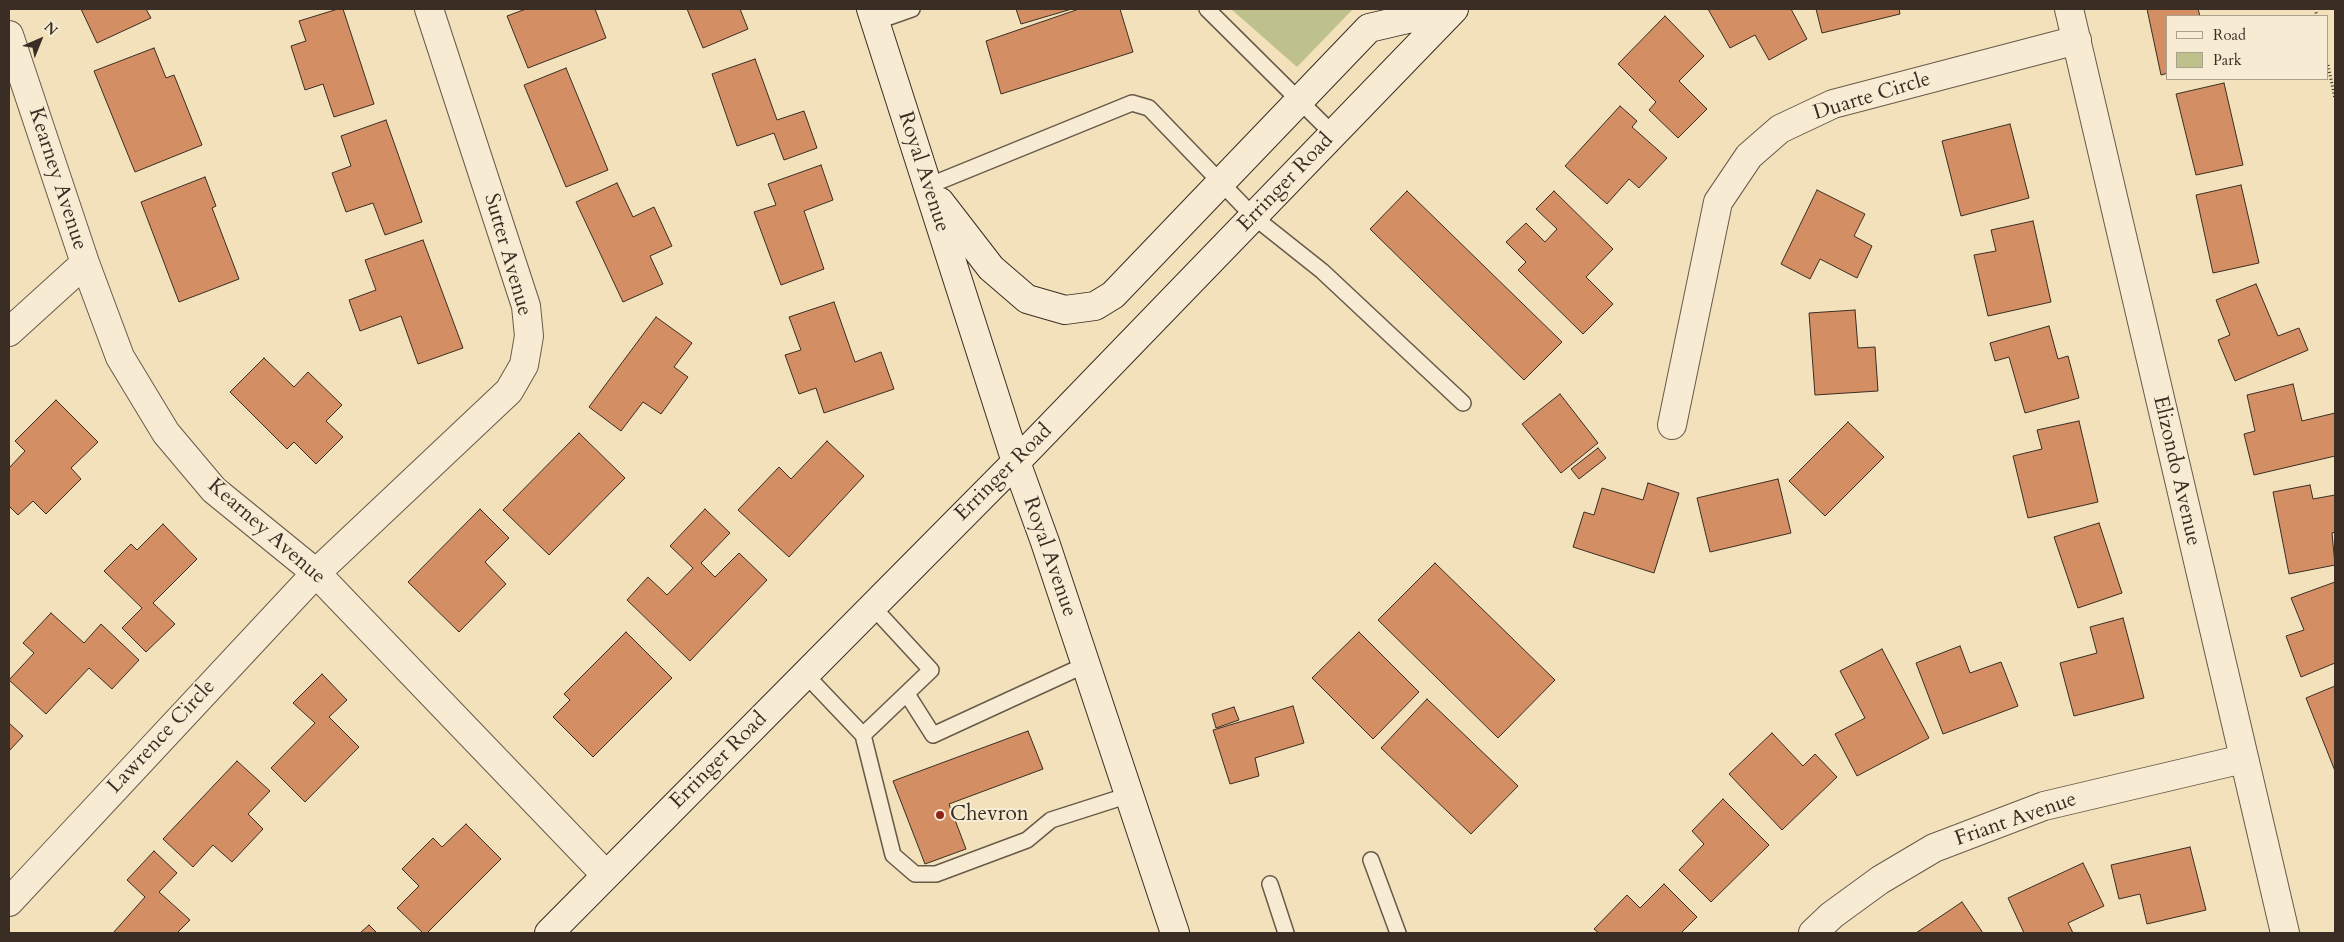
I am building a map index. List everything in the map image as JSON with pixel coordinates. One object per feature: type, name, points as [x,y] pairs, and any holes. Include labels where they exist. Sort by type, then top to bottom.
[{"type":"street","name":"Sutter Avenue","points":[[316,573],[509,391],[524,365],[529,336],[526,306],[429,9]]},
{"type":"street","points":[[928,186],[991,268],[1027,299],[1065,310],[1096,306],[1114,295],[1369,28],[1452,9]]},
{"type":"street","name":"Erringer Road","points":[[553,932],[605,874],[1016,462],[1254,217],[1452,9]]},
{"type":"street","name":"Elizondo Avenue","points":[[2069,9],[2242,759],[2285,933]]},
{"type":"street","name":"Royal Avenue","points":[[873,15],[1016,462],[1045,542],[1175,933]]},
{"type":"street","name":"Kearney Avenue","points":[[9,35],[85,263],[120,357],[166,433],[214,490],[316,573],[605,874]]},
{"type":"street","name":"Duarte Circle","points":[[1672,425],[1718,202],[1748,156],[1780,129],[1833,104],[2077,40]]},
{"type":"street","points":[[9,332],[85,263]]},
{"type":"street","name":"Lawrence Circle","points":[[9,902],[316,573]]},
{"type":"street","name":"Friant Avenue","points":[[1814,933],[1832,915],[1880,880],[1934,848],[2044,806],[2242,759]]},
{"type":"lane","points":[[873,15],[912,9]]},
{"type":"lane","points":[[1207,9],[1333,134]]},
{"type":"lane","points":[[928,186],[1132,103],[1149,108],[1254,217],[1322,271],[1463,402]]},
{"type":"lane","points":[[863,735],[931,670],[872,606]]},
{"type":"lane","points":[[907,694],[933,734],[1085,665]]},
{"type":"lane","points":[[805,674],[863,735],[893,855],[915,874],[936,874],[1027,840],[1051,820],[1129,795]]},
{"type":"lane","points":[[1371,860],[1398,933]]},
{"type":"lane","points":[[1270,884],[1286,933]]},
{"type":"path","points":[[2329,70],[2335,99]]},
{"type":"green space","points":[[1231,9],[1353,9],[1297,67]]},
{"type":"building","points":[[81,9],[146,9],[151,18],[97,43]]},
{"type":"building","points":[[343,9],[374,104],[334,117],[323,84],[305,90],[291,46],[306,41],[299,21]]},
{"type":"building","points":[[526,9],[595,9],[606,38],[528,68],[507,16]]},
{"type":"building","points":[[687,9],[740,9],[748,29],[703,48]]},
{"type":"building","points":[[1016,9],[1072,9],[1021,24]]},
{"type":"building","points":[[1079,9],[1120,9],[1133,52],[1001,94],[986,41]]},
{"type":"building","points":[[1708,9],[1791,9],[1807,39],[1769,60],[1755,35],[1730,48]]},
{"type":"building","points":[[1816,9],[1899,9],[1900,14],[1822,33]]},
{"type":"building","points":[[2147,9],[2198,9],[2200,15],[2166,15],[2166,74],[2161,75]]},
{"type":"building","points":[[1665,16],[1704,56],[1679,81],[1707,109],[1678,138],[1649,110],[1656,102],[1618,64]]},
{"type":"building","points":[[154,48],[166,78],[174,75],[202,145],[135,172],[94,71]]},
{"type":"building","points":[[755,59],[777,120],[804,111],[817,148],[784,160],[774,133],[737,146],[712,74]]},
{"type":"building","points":[[566,68],[608,170],[566,187],[524,85]]},
{"type":"building","points":[[2224,83],[2243,165],[2196,175],[2176,94]]},
{"type":"building","points":[[1620,106],[1637,121],[1632,127],[1667,158],[1639,188],[1629,179],[1607,204],[1565,166]]},
{"type":"building","points":[[386,120],[422,222],[385,235],[373,203],[346,212],[332,173],[351,166],[341,136]]},
{"type":"building","points":[[2010,124],[2029,198],[1961,216],[1942,141]]},
{"type":"building","points":[[821,165],[833,200],[804,211],[824,269],[781,285],[754,212],[776,205],[768,184]]},
{"type":"building","points":[[205,177],[216,206],[212,208],[239,279],[179,302],[141,202]]},
{"type":"building","points":[[617,183],[633,217],[654,207],[672,246],[650,256],[663,284],[623,302],[576,202]]},
{"type":"building","points":[[2241,185],[2259,263],[2213,273],[2196,195]]},
{"type":"building","points":[[1817,190],[1865,214],[1854,236],[1872,246],[1857,278],[1820,259],[1810,279],[1781,264]]},
{"type":"building","points":[[1407,191],[1562,342],[1524,380],[1370,229]]},
{"type":"building","points":[[1554,191],[1613,249],[1586,277],[1613,304],[1583,334],[1518,270],[1526,262],[1506,242],[1526,223],[1545,242],[1557,229],[1536,209]]},
{"type":"building","points":[[2033,221],[2051,302],[1988,316],[1974,255],[1996,251],[1991,230]]},
{"type":"building","points":[[423,240],[463,348],[418,364],[401,316],[360,331],[349,300],[376,290],[365,260]]},
{"type":"building","points":[[2256,284],[2278,336],[2299,328],[2308,350],[2235,381],[2218,340],[2230,335],[2216,300]]},
{"type":"building","points":[[834,302],[855,362],[881,352],[894,389],[824,413],[816,388],[799,394],[785,355],[801,350],[789,317]]},
{"type":"building","points":[[1855,310],[1858,348],[1875,347],[1878,391],[1815,395],[1809,313]]},
{"type":"building","points":[[656,317],[692,343],[674,367],[688,377],[661,414],[643,402],[621,431],[589,407]]},
{"type":"building","points":[[2049,326],[2058,359],[2068,356],[2079,398],[2025,413],[2009,357],[1995,361],[1990,343]]},
{"type":"building","points":[[264,358],[294,387],[308,372],[342,405],[326,421],[343,437],[316,464],[294,442],[287,449],[230,392]]},
{"type":"building","points":[[2293,384],[2302,421],[2335,413],[2335,456],[2254,475],[2244,434],[2255,431],[2247,395]]},
{"type":"building","points":[[1560,394],[1598,443],[1561,473],[1522,424]]},
{"type":"building","points":[[56,400],[98,442],[71,468],[81,479],[46,514],[33,501],[18,515],[9,506],[9,468],[25,451],[15,441]]},
{"type":"building","points":[[2079,421],[2098,502],[2028,518],[2013,456],[2042,449],[2037,430]]},
{"type":"building","points":[[1848,422],[1884,457],[1825,516],[1789,481]]},
{"type":"building","points":[[579,433],[625,478],[549,555],[503,510]]},
{"type":"building","points":[[827,441],[864,476],[789,557],[738,510],[779,467],[791,479]]},
{"type":"building","points":[[1598,448],[1606,458],[1579,479],[1571,469]]},
{"type":"building","points":[[1778,479],[1791,533],[1710,552],[1697,498]]},
{"type":"building","points":[[1648,483],[1679,493],[1654,573],[1573,547],[1584,512],[1594,515],[1602,488],[1643,500]]},
{"type":"building","points":[[2310,485],[2313,499],[2335,495],[2335,532],[2332,533],[2335,565],[2289,574],[2273,492]]},
{"type":"building","points":[[480,509],[509,538],[485,562],[506,584],[459,632],[408,582]]},
{"type":"building","points":[[705,509],[730,533],[701,563],[715,577],[739,553],[767,580],[690,661],[627,600],[648,577],[667,595],[693,568],[670,546]]},
{"type":"building","points":[[2099,523],[2122,593],[2078,608],[2054,537]]},
{"type":"building","points":[[163,524],[197,559],[153,603],[175,624],[146,652],[122,628],[142,608],[104,571],[131,544],[137,550]]},
{"type":"building","points":[[1435,563],[1555,680],[1498,738],[1378,620]]},
{"type":"building","points":[[2335,582],[2335,663],[2301,677],[2286,636],[2304,630],[2291,598]]},
{"type":"building","points":[[51,613],[84,643],[101,624],[139,660],[112,689],[89,668],[46,714],[9,680],[34,653],[23,643]]},
{"type":"building","points":[[2123,618],[2144,698],[2074,716],[2060,663],[2097,653],[2090,627]]},
{"type":"building","points":[[626,632],[672,678],[593,757],[553,717],[570,700],[564,694]]},
{"type":"building","points":[[1359,632],[1419,692],[1373,739],[1312,678]]},
{"type":"building","points":[[1960,646],[1970,673],[2001,662],[2018,706],[1943,734],[1916,663]]},
{"type":"building","points":[[1882,649],[1929,738],[1857,776],[1835,734],[1865,718],[1840,671]]},
{"type":"building","points":[[322,674],[347,700],[329,717],[359,747],[305,802],[271,768],[315,723],[293,703]]},
{"type":"building","points":[[2335,686],[2335,771],[2306,698]]},
{"type":"building","points":[[1427,699],[1518,786],[1471,834],[1381,748]]},
{"type":"building","points":[[1293,706],[1304,743],[1255,758],[1259,776],[1230,784],[1213,730]]},
{"type":"building","points":[[1234,707],[1239,720],[1216,728],[1212,714]]},
{"type":"building","points":[[9,723],[23,736],[9,751]]},
{"type":"building","points":[[1028,731],[1043,769],[949,804],[966,849],[925,864],[893,781]]},
{"type":"building","points":[[1772,733],[1803,766],[1815,754],[1837,777],[1782,830],[1729,774]]},
{"type":"building","points":[[237,761],[270,791],[248,814],[263,829],[232,862],[213,845],[193,867],[163,839]]},
{"type":"building","points":[[1723,799],[1769,845],[1711,902],[1679,870],[1704,844],[1692,831]]},
{"type":"building","points":[[466,824],[501,859],[427,933],[423,933],[397,908],[419,886],[402,869],[433,838],[442,847]]},
{"type":"building","points":[[2190,847],[2206,910],[2147,924],[2140,894],[2119,899],[2111,865]]},
{"type":"building","points":[[154,851],[177,873],[159,892],[190,920],[177,933],[113,933],[145,897],[127,880]]},
{"type":"building","points":[[2083,863],[2104,906],[2068,923],[2073,933],[2024,933],[2008,898]]},
{"type":"building","points":[[1664,884],[1697,917],[1681,933],[1599,933],[1594,929],[1627,895],[1640,908]]},
{"type":"building","points":[[1962,902],[1983,933],[1916,933]]},
{"type":"building","points":[[369,925],[377,933],[360,933]]},
{"type":"place","name":"Chevron","points":[[940,815]]}]
